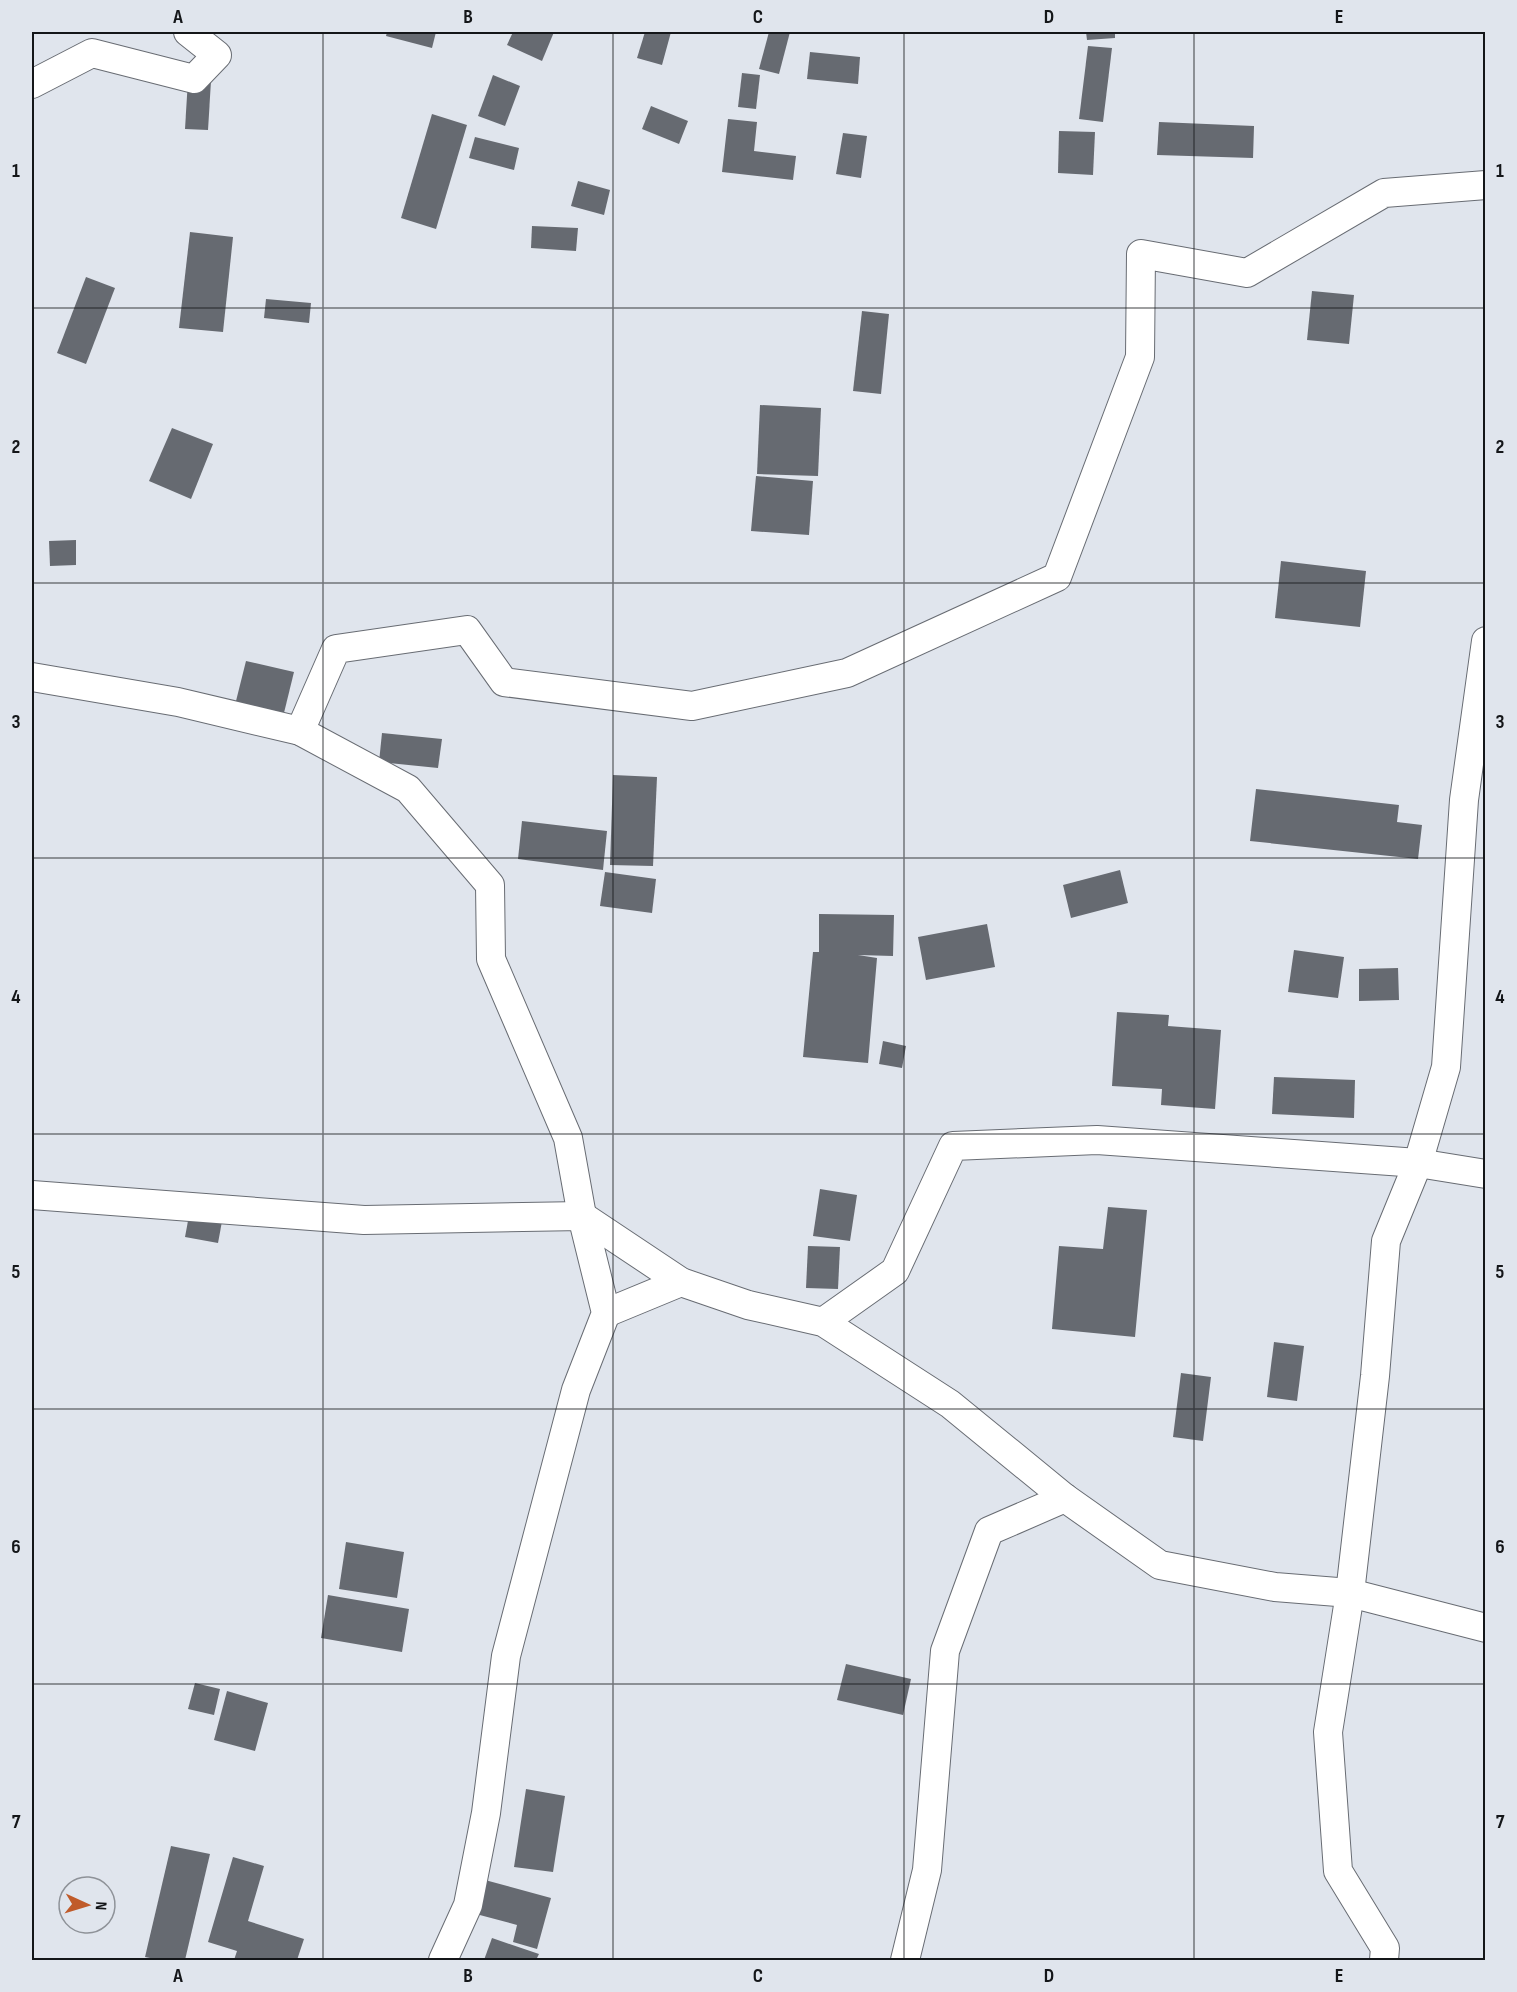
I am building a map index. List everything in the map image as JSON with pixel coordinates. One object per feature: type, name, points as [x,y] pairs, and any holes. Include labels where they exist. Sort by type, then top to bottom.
[{"type":"street","points":[[32,84],[92,53],[194,80],[217,56],[188,32]]},
{"type":"street","points":[[300,731],[336,649],[468,630],[504,682],[692,706],[847,673],[1057,577],[1140,357],[1141,254],[1247,273],[1384,193],[1485,185]]},
{"type":"street","points":[[1384,1960],[1384,1948],[1338,1871],[1328,1732],[1350,1593],[1375,1376],[1386,1241],[1418,1163],[1446,1067],[1474,800],[1485,641]]},
{"type":"street","points":[[32,677],[178,702],[300,731],[408,789],[490,885],[491,958],[568,1138],[582,1216],[606,1313],[576,1390],[506,1656],[486,1813],[468,1905],[443,1960]]},
{"type":"street","points":[[823,1322],[895,1271],[953,1146],[1097,1140],[1418,1163],[1485,1174]]},
{"type":"street","points":[[32,1195],[364,1220],[582,1216],[681,1282],[748,1305],[823,1322],[950,1404],[1065,1498],[1160,1564],[1275,1587],[1350,1593],[1485,1628]]},
{"type":"street","points":[[606,1313],[681,1282]]},
{"type":"street","points":[[905,1960],[927,1870],[945,1651],[989,1531],[1065,1498]]},
{"type":"building","points":[[387,32],[436,32],[432,48],[386,36]]},
{"type":"building","points":[[513,32],[554,32],[542,61],[507,45]]},
{"type":"building","points":[[645,32],[671,32],[662,65],[637,58]]},
{"type":"building","points":[[769,32],[790,32],[779,74],[759,69]]},
{"type":"building","points":[[1086,32],[1115,32],[1115,38],[1087,40]]},
{"type":"building","points":[[1088,46],[1112,48],[1103,122],[1079,119]]},
{"type":"building","points":[[810,52],[860,57],[858,84],[807,79]]},
{"type":"building","points":[[742,73],[760,75],[756,109],[738,107]]},
{"type":"building","points":[[493,75],[520,86],[505,126],[478,116]]},
{"type":"building","points":[[188,79],[211,81],[208,130],[185,129]]},
{"type":"building","points":[[651,106],[688,121],[679,144],[642,129]]},
{"type":"building","points":[[432,114],[467,125],[436,229],[401,218]]},
{"type":"building","points":[[728,119],[757,122],[754,151],[796,156],[793,180],[722,172]]},
{"type":"building","points":[[1159,122],[1254,126],[1253,158],[1157,155]]},
{"type":"building","points":[[1059,131],[1095,132],[1093,175],[1058,173]]},
{"type":"building","points":[[843,133],[867,136],[861,178],[836,174]]},
{"type":"building","points":[[475,137],[519,148],[514,170],[469,158]]},
{"type":"building","points":[[578,181],[610,190],[604,215],[571,206]]},
{"type":"building","points":[[532,226],[578,228],[576,251],[531,248]]},
{"type":"building","points":[[190,232],[233,237],[223,332],[179,328]]},
{"type":"building","points":[[86,277],[115,288],[86,364],[57,353]]},
{"type":"building","points":[[1312,291],[1354,295],[1349,344],[1307,340]]},
{"type":"building","points":[[266,299],[311,303],[309,323],[264,318]]},
{"type":"building","points":[[862,311],[889,314],[881,394],[853,391]]},
{"type":"building","points":[[760,405],[821,408],[818,476],[757,474]]},
{"type":"building","points":[[172,428],[213,444],[191,499],[149,481]]},
{"type":"building","points":[[756,476],[813,481],[809,535],[751,531]]},
{"type":"building","points":[[76,540],[76,565],[50,566],[49,541]]},
{"type":"building","points":[[1281,561],[1366,571],[1360,627],[1275,618]]},
{"type":"building","points":[[246,661],[294,672],[282,721],[234,709]]},
{"type":"building","points":[[382,733],[442,739],[438,768],[379,762]]},
{"type":"building","points":[[613,775],[657,777],[653,866],[610,865]]},
{"type":"building","points":[[1256,789],[1399,805],[1397,822],[1422,825],[1418,859],[1250,841]]},
{"type":"building","points":[[522,821],[607,831],[603,870],[518,859]]},
{"type":"building","points":[[1120,870],[1128,903],[1071,918],[1063,885]]},
{"type":"building","points":[[605,872],[656,879],[652,913],[600,906]]},
{"type":"building","points":[[819,914],[894,915],[893,956],[858,955],[877,958],[868,1063],[803,1057],[813,952],[819,952]]},
{"type":"building","points":[[987,924],[995,967],[926,980],[918,937]]},
{"type":"building","points":[[1294,950],[1344,957],[1338,998],[1288,992]]},
{"type":"building","points":[[1398,968],[1399,1000],[1359,1001],[1359,969]]},
{"type":"building","points":[[1117,1012],[1169,1015],[1168,1026],[1221,1030],[1215,1109],[1161,1105],[1162,1089],[1112,1086]]},
{"type":"building","points":[[883,1041],[906,1046],[902,1068],[879,1064]]},
{"type":"building","points":[[1274,1077],[1355,1080],[1354,1118],[1272,1114]]},
{"type":"building","points":[[820,1189],[857,1195],[850,1241],[813,1236]]},
{"type":"building","points":[[1108,1207],[1147,1210],[1135,1337],[1052,1329],[1059,1246],[1103,1249]]},
{"type":"building","points":[[190,1210],[223,1216],[218,1243],[185,1237]]},
{"type":"building","points":[[808,1246],[840,1247],[838,1289],[806,1288]]},
{"type":"building","points":[[1274,1342],[1304,1346],[1297,1401],[1267,1397]]},
{"type":"building","points":[[1181,1373],[1211,1377],[1203,1441],[1173,1437]]},
{"type":"building","points":[[346,1542],[404,1552],[397,1598],[339,1589]]},
{"type":"building","points":[[328,1595],[409,1609],[402,1652],[321,1638]]},
{"type":"building","points":[[846,1664],[911,1679],[903,1715],[837,1700]]},
{"type":"building","points":[[195,1683],[220,1689],[214,1715],[188,1709]]},
{"type":"building","points":[[227,1691],[268,1703],[255,1751],[214,1740]]},
{"type":"building","points":[[526,1789],[565,1796],[553,1872],[514,1867]]},
{"type":"building","points":[[171,1846],[210,1854],[185,1960],[160,1960],[145,1957]]},
{"type":"building","points":[[233,1857],[264,1866],[248,1921],[304,1939],[297,1960],[234,1960],[237,1951],[208,1942]]},
{"type":"building","points":[[485,1880],[551,1898],[537,1949],[513,1942],[517,1925],[476,1914]]},
{"type":"building","points":[[492,1938],[539,1954],[536,1960],[484,1960]]}]
